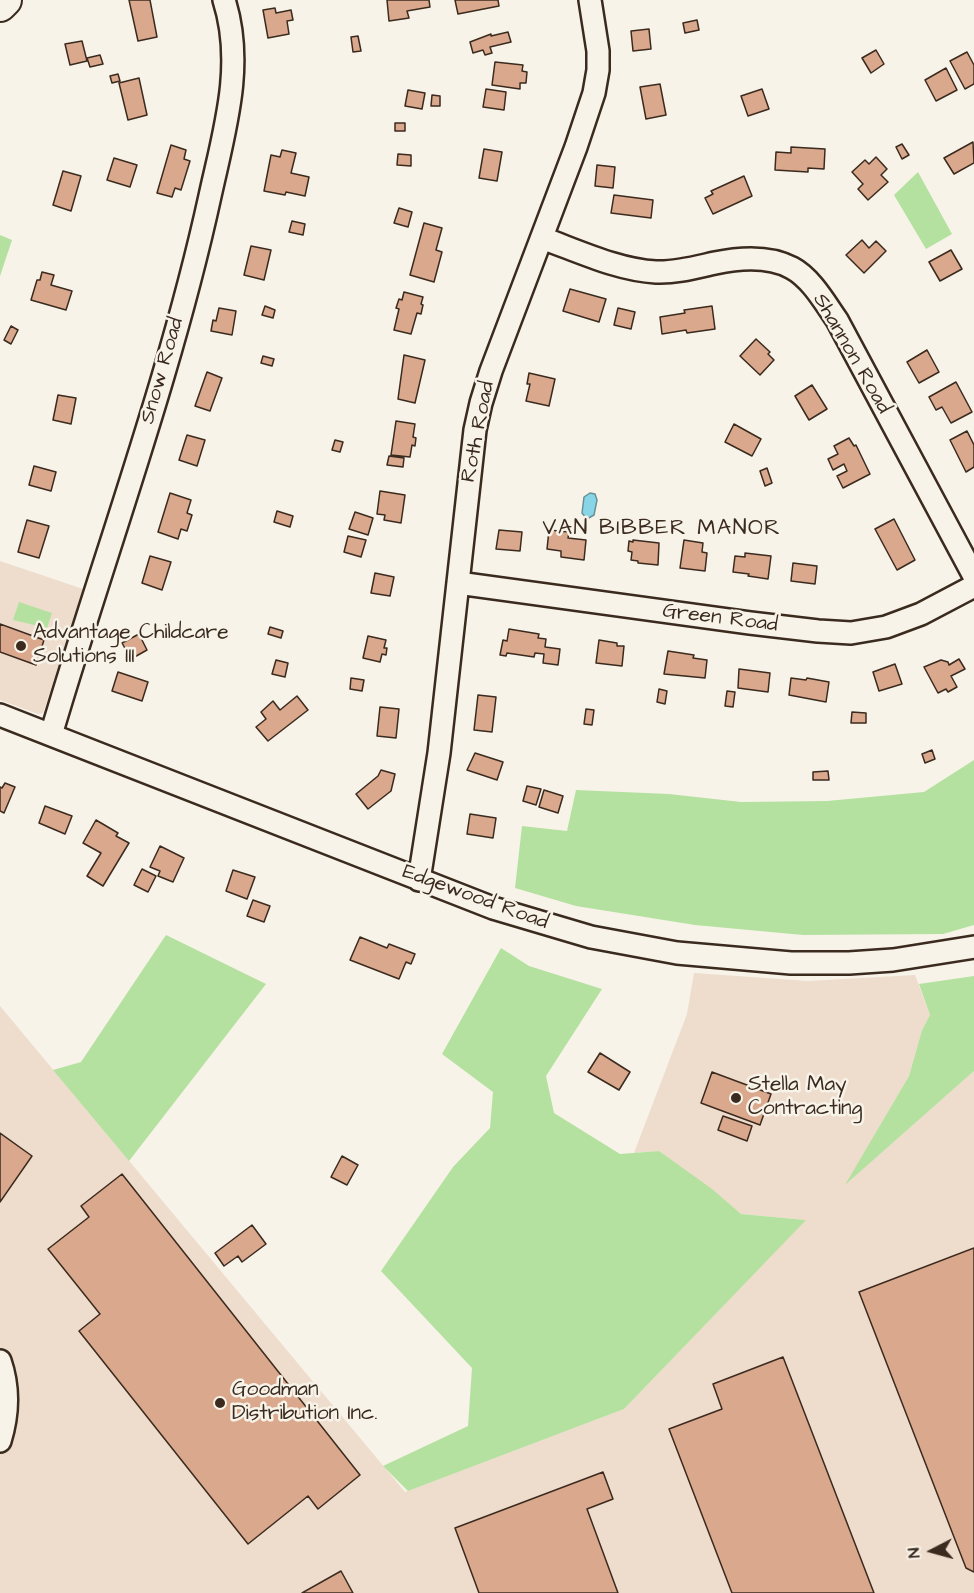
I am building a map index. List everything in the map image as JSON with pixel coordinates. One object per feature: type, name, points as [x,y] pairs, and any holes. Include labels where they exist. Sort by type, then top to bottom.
[{"type":"highway","points":[[0,5],[5,0]]},
{"type":"street","name":"Snow Road","points":[[51,735],[131,480],[198,247],[222,144],[232,88],[232,51],[224,0]]},
{"type":"street","name":"Roth Road","points":[[420,880],[439,753],[471,463],[481,403],[511,315],[542,238],[594,93],[598,51],[590,0]]},
{"type":"street","name":"Shannon Road","points":[[542,238],[627,267],[657,272],[722,261],[752,259],[777,262],[792,268],[812,287],[837,320],[974,576]]},
{"type":"street","name":"Green Road","points":[[458,584],[750,623],[851,633],[886,627],[921,614],[974,586]]},
{"type":"street","name":"Edgewood Road","points":[[0,715],[420,880],[530,920],[591,937],[677,953],[759,962],[849,963],[893,960],[974,947]]},
{"type":"street","points":[[0,1361],[5,1376],[6,1406],[0,1441]]},
{"type":"shaded area","points":[[0,561],[83,589],[43,713],[38,714],[0,700]]},
{"type":"shaded area","points":[[694,973],[808,981],[915,975],[930,1015],[922,1030],[909,1076],[847,1183],[974,1071],[974,1593],[0,1593],[0,1006],[405,1492],[624,1409],[805,1220],[741,1214],[659,1151],[634,1153],[687,1014]]},
{"type":"green space","points":[[918,172],[952,234],[926,249],[894,195]]},
{"type":"green space","points":[[0,235],[12,240],[0,276]]},
{"type":"green space","points":[[19,602],[52,613],[47,628],[13,620]]},
{"type":"green space","points":[[974,760],[974,925],[943,934],[803,935],[695,925],[576,906],[515,888],[522,826],[567,831],[576,790],[669,794],[741,802],[827,801],[924,792]]},
{"type":"green space","points":[[166,935],[266,984],[129,1161],[53,1070],[81,1062]]},
{"type":"green space","points":[[501,948],[529,966],[602,989],[546,1076],[554,1113],[620,1154],[659,1151],[712,1189],[741,1214],[806,1220],[624,1409],[408,1491],[383,1466],[468,1426],[472,1368],[381,1271],[453,1167],[490,1128],[493,1092],[442,1054]]},
{"type":"green space","points":[[974,976],[974,1071],[845,1185],[909,1076],[922,1030],[930,1015],[919,984]]},
{"type":"water","points":[[590,493],[595,494],[597,500],[594,515],[587,519],[582,513],[584,497]]},
{"type":"building","points":[[129,0],[150,0],[157,37],[138,41]]},
{"type":"building","points":[[387,0],[429,0],[430,7],[407,11],[409,18],[389,21]]},
{"type":"building","points":[[455,0],[498,0],[499,6],[458,14]]},
{"type":"building","points":[[275,8],[276,13],[291,10],[293,20],[287,21],[289,34],[268,38],[263,10]]},
{"type":"building","points":[[697,20],[699,30],[685,33],[683,23]]},
{"type":"building","points":[[649,29],[651,49],[633,51],[631,31]]},
{"type":"building","points":[[508,32],[511,42],[490,47],[492,53],[485,55],[483,50],[473,53],[470,42],[491,34],[491,36]]},
{"type":"building","points":[[358,36],[361,51],[353,52],[351,37]]},
{"type":"building","points":[[82,41],[87,61],[70,65],[65,44]]},
{"type":"building","points":[[876,50],[884,64],[871,73],[862,58]]},
{"type":"building","points":[[967,52],[974,65],[974,84],[965,89],[950,61]]},
{"type":"building","points":[[100,55],[103,64],[90,67],[87,58]]},
{"type":"building","points":[[495,62],[523,65],[522,71],[527,72],[526,83],[520,83],[520,89],[492,85]]},
{"type":"building","points":[[946,68],[957,90],[936,101],[925,80]]},
{"type":"building","points":[[118,74],[120,81],[112,83],[110,76]]},
{"type":"building","points":[[139,78],[147,115],[128,120],[119,83]]},
{"type":"building","points":[[660,84],[666,115],[646,119],[640,87]]},
{"type":"building","points":[[486,89],[506,92],[504,110],[483,107]]},
{"type":"building","points":[[762,89],[769,109],[748,116],[741,96]]},
{"type":"building","points":[[408,90],[425,93],[422,109],[405,106]]},
{"type":"building","points":[[432,95],[440,96],[440,106],[431,106]]},
{"type":"building","points":[[395,123],[405,123],[405,131],[395,131]]},
{"type":"building","points":[[973,142],[974,163],[954,174],[944,158]]},
{"type":"building","points":[[902,144],[909,155],[902,159],[896,147]]},
{"type":"building","points":[[171,145],[186,150],[184,159],[190,161],[181,190],[175,188],[172,197],[157,193]]},
{"type":"building","points":[[791,147],[825,149],[824,169],[808,168],[808,172],[775,170],[776,152],[791,153]]},
{"type":"building","points":[[484,149],[502,152],[497,181],[479,178]]},
{"type":"building","points":[[282,150],[296,153],[291,173],[309,177],[305,196],[264,191],[271,155],[280,157]]},
{"type":"building","points":[[398,154],[411,155],[411,166],[397,165]]},
{"type":"building","points":[[876,157],[887,169],[881,175],[888,182],[868,200],[858,189],[863,184],[852,172],[865,160],[869,164]]},
{"type":"building","points":[[114,158],[137,165],[130,187],[107,180]]},
{"type":"building","points":[[597,165],[615,167],[613,188],[595,186]]},
{"type":"building","points":[[63,171],[81,176],[71,211],[53,205]]},
{"type":"building","points":[[744,176],[752,196],[713,214],[705,198],[713,194],[711,191]]},
{"type":"building","points":[[614,195],[653,200],[651,218],[611,213]]},
{"type":"building","points":[[399,208],[412,212],[408,227],[394,223]]},
{"type":"building","points":[[292,221],[305,224],[303,235],[289,232]]},
{"type":"building","points":[[424,223],[442,228],[436,250],[442,252],[434,282],[410,275]]},
{"type":"building","points":[[862,240],[869,248],[876,241],[886,251],[864,273],[846,255]]},
{"type":"building","points":[[251,246],[271,250],[264,280],[244,275]]},
{"type":"building","points":[[951,250],[962,269],[940,281],[929,262]]},
{"type":"building","points":[[42,272],[54,275],[51,285],[72,291],[66,310],[31,300]]},
{"type":"building","points":[[570,289],[606,299],[599,322],[563,311]]},
{"type":"building","points":[[404,292],[423,297],[421,314],[417,313],[411,334],[394,330],[399,309],[396,308]]},
{"type":"building","points":[[265,306],[275,310],[273,318],[262,315]]},
{"type":"building","points":[[712,306],[715,329],[662,334],[660,317],[685,313],[684,310]]},
{"type":"building","points":[[219,308],[236,311],[232,335],[211,331]]},
{"type":"building","points":[[618,308],[635,312],[631,329],[614,325]]},
{"type":"building","points":[[11,326],[18,330],[11,344],[4,340]]},
{"type":"building","points":[[756,339],[770,352],[768,354],[774,360],[760,375],[740,356]]},
{"type":"building","points":[[927,350],[939,372],[919,383],[907,362]]},
{"type":"building","points":[[404,355],[425,360],[415,403],[398,399]]},
{"type":"building","points":[[263,356],[274,359],[272,366],[261,363]]},
{"type":"building","points":[[207,372],[222,378],[210,411],[195,406]]},
{"type":"building","points":[[529,373],[555,379],[549,406],[526,401],[530,384],[527,384]]},
{"type":"building","points":[[956,382],[972,412],[951,423],[942,407],[936,410],[929,397]]},
{"type":"building","points":[[812,385],[827,409],[809,420],[795,396]]},
{"type":"building","points":[[58,395],[76,398],[71,424],[53,420]]},
{"type":"building","points":[[396,421],[415,424],[413,437],[416,438],[415,446],[412,445],[410,457],[391,455]]},
{"type":"building","points":[[734,424],[761,439],[752,456],[725,442]]},
{"type":"building","points":[[967,431],[974,445],[974,467],[966,472],[950,440]]},
{"type":"building","points":[[187,435],[205,440],[197,466],[179,460]]},
{"type":"building","points":[[849,438],[854,446],[856,445],[870,474],[843,488],[837,476],[847,471],[844,464],[833,470],[828,459],[838,454],[834,446]]},
{"type":"building","points":[[335,440],[343,442],[340,452],[332,450]]},
{"type":"building","points":[[389,456],[404,458],[403,467],[387,465]]},
{"type":"building","points":[[34,466],[56,472],[51,491],[29,485]]},
{"type":"building","points":[[767,468],[772,483],[765,486],[760,471]]},
{"type":"building","points":[[380,491],[405,495],[401,523],[384,520],[385,515],[377,514]]},
{"type":"building","points":[[170,493],[191,500],[187,513],[192,515],[187,531],[181,529],[178,539],[158,532]]},
{"type":"building","points":[[277,511],[293,516],[290,527],[274,522]]},
{"type":"building","points":[[355,512],[373,518],[368,535],[349,529]]},
{"type":"building","points":[[894,519],[915,560],[897,570],[875,529]]},
{"type":"building","points":[[27,520],[49,526],[39,558],[18,552]]},
{"type":"building","points":[[499,530],[522,532],[520,551],[496,549]]},
{"type":"building","points":[[549,530],[569,532],[568,538],[586,540],[584,560],[561,557],[561,551],[547,549]]},
{"type":"building","points":[[348,536],[366,540],[361,557],[344,552]]},
{"type":"building","points":[[633,540],[659,543],[658,565],[631,560],[632,552],[628,551],[629,541],[633,542]]},
{"type":"building","points":[[684,540],[703,543],[702,552],[707,553],[705,571],[680,568]]},
{"type":"building","points":[[745,553],[771,556],[768,579],[733,572],[735,556],[745,557]]},
{"type":"building","points":[[150,556],[171,562],[162,590],[142,583]]},
{"type":"building","points":[[793,563],[817,566],[815,584],[791,581]]},
{"type":"building","points":[[375,573],[394,577],[390,596],[371,593]]},
{"type":"building","name":"Advantage Childcare Solutions III","points":[[0,624],[44,640],[36,665],[0,652]]},
{"type":"building","points":[[270,627],[283,631],[281,638],[268,634]]},
{"type":"building","points":[[509,629],[539,634],[538,638],[546,639],[545,647],[560,649],[558,665],[543,663],[544,654],[535,653],[534,657],[507,653],[506,656],[500,655],[503,640],[507,641]]},
{"type":"building","points":[[139,634],[147,650],[131,659],[122,643]]},
{"type":"building","points":[[368,636],[386,640],[384,648],[387,648],[386,655],[382,654],[380,662],[363,658]]},
{"type":"building","points":[[599,640],[624,646],[622,666],[596,663]]},
{"type":"building","points":[[668,651],[694,655],[693,658],[707,660],[705,678],[664,674]]},
{"type":"building","points":[[959,659],[965,669],[951,676],[957,687],[948,692],[946,689],[938,693],[924,667],[941,660],[948,662],[949,665]]},
{"type":"building","points":[[276,660],[288,663],[285,677],[272,674]]},
{"type":"building","points":[[895,664],[902,684],[879,691],[873,672]]},
{"type":"building","points":[[739,669],[770,673],[768,692],[738,688]]},
{"type":"building","points":[[118,672],[148,682],[142,701],[112,691]]},
{"type":"building","points":[[351,678],[364,680],[362,691],[350,689]]},
{"type":"building","points":[[791,678],[829,682],[826,702],[789,695]]},
{"type":"building","points":[[659,689],[667,691],[665,704],[657,702]]},
{"type":"building","points":[[727,691],[735,692],[733,707],[725,706]]},
{"type":"building","points":[[478,695],[496,697],[492,732],[474,730]]},
{"type":"building","points":[[297,696],[308,710],[268,741],[256,727],[266,719],[261,712],[273,701],[280,710]]},
{"type":"building","points":[[380,707],[399,709],[396,738],[377,736]]},
{"type":"building","points":[[586,709],[594,710],[592,725],[584,724]]},
{"type":"building","points":[[852,712],[866,713],[866,723],[851,723]]},
{"type":"building","points":[[932,750],[935,759],[925,763],[922,754]]},
{"type":"building","points":[[475,753],[503,762],[497,780],[467,770]]},
{"type":"building","points":[[381,770],[395,774],[391,791],[368,809],[356,794],[378,776]]},
{"type":"building","points":[[828,771],[829,780],[813,780],[813,772]]},
{"type":"building","points":[[5,783],[15,787],[4,813],[0,811],[0,787],[2,788]]},
{"type":"building","points":[[527,786],[541,789],[536,805],[523,801]]},
{"type":"building","points":[[544,790],[563,796],[558,813],[539,807]]},
{"type":"building","points":[[45,806],[72,816],[65,834],[39,823]]},
{"type":"building","points":[[470,814],[496,818],[493,838],[467,834]]},
{"type":"building","points":[[96,820],[118,833],[116,836],[129,843],[103,886],[87,876],[101,853],[83,843]]},
{"type":"building","points":[[160,846],[184,858],[173,882],[158,876],[160,871],[150,867]]},
{"type":"building","points":[[142,869],[156,876],[148,892],[134,885]]},
{"type":"building","points":[[233,870],[255,877],[247,899],[226,891]]},
{"type":"building","points":[[253,900],[270,906],[264,922],[247,916]]},
{"type":"building","points":[[360,937],[387,948],[389,944],[415,954],[411,964],[406,962],[399,979],[350,960]]},
{"type":"building","points":[[600,1053],[630,1072],[619,1090],[588,1072]]},
{"type":"building","name":"Stella May Contracting","points":[[712,1072],[771,1094],[760,1125],[701,1103]]},
{"type":"building","points":[[723,1116],[752,1126],[747,1141],[718,1130]]},
{"type":"building","points":[[0,1133],[32,1156],[0,1202]]},
{"type":"building","points":[[342,1156],[358,1165],[347,1185],[331,1177]]},
{"type":"building","name":"Goodman Distribution Inc.","points":[[122,1174],[360,1475],[318,1509],[308,1496],[248,1544],[79,1331],[100,1314],[48,1249],[89,1217],[81,1206]]},
{"type":"building","points":[[252,1225],[266,1244],[242,1262],[238,1256],[224,1266],[215,1253]]},
{"type":"building","points":[[974,1248],[974,1572],[966,1568],[859,1292]]},
{"type":"building","points":[[783,1357],[874,1593],[732,1593],[669,1429],[722,1409],[713,1384]]},
{"type":"building","points":[[603,1472],[613,1499],[587,1509],[618,1593],[479,1593],[455,1528]]},
{"type":"building","points":[[341,1571],[353,1593],[302,1593]]},
{"type":"place","name":"Advantage Childcare Solutions III","points":[[21,646]]},
{"type":"place","name":"Stella May Contracting","points":[[736,1098]]},
{"type":"place","name":"Goodman Distribution Inc.","points":[[220,1403]]},
{"type":"district","name":"VAN BIBBER MANOR","points":[[662,529]]}]
